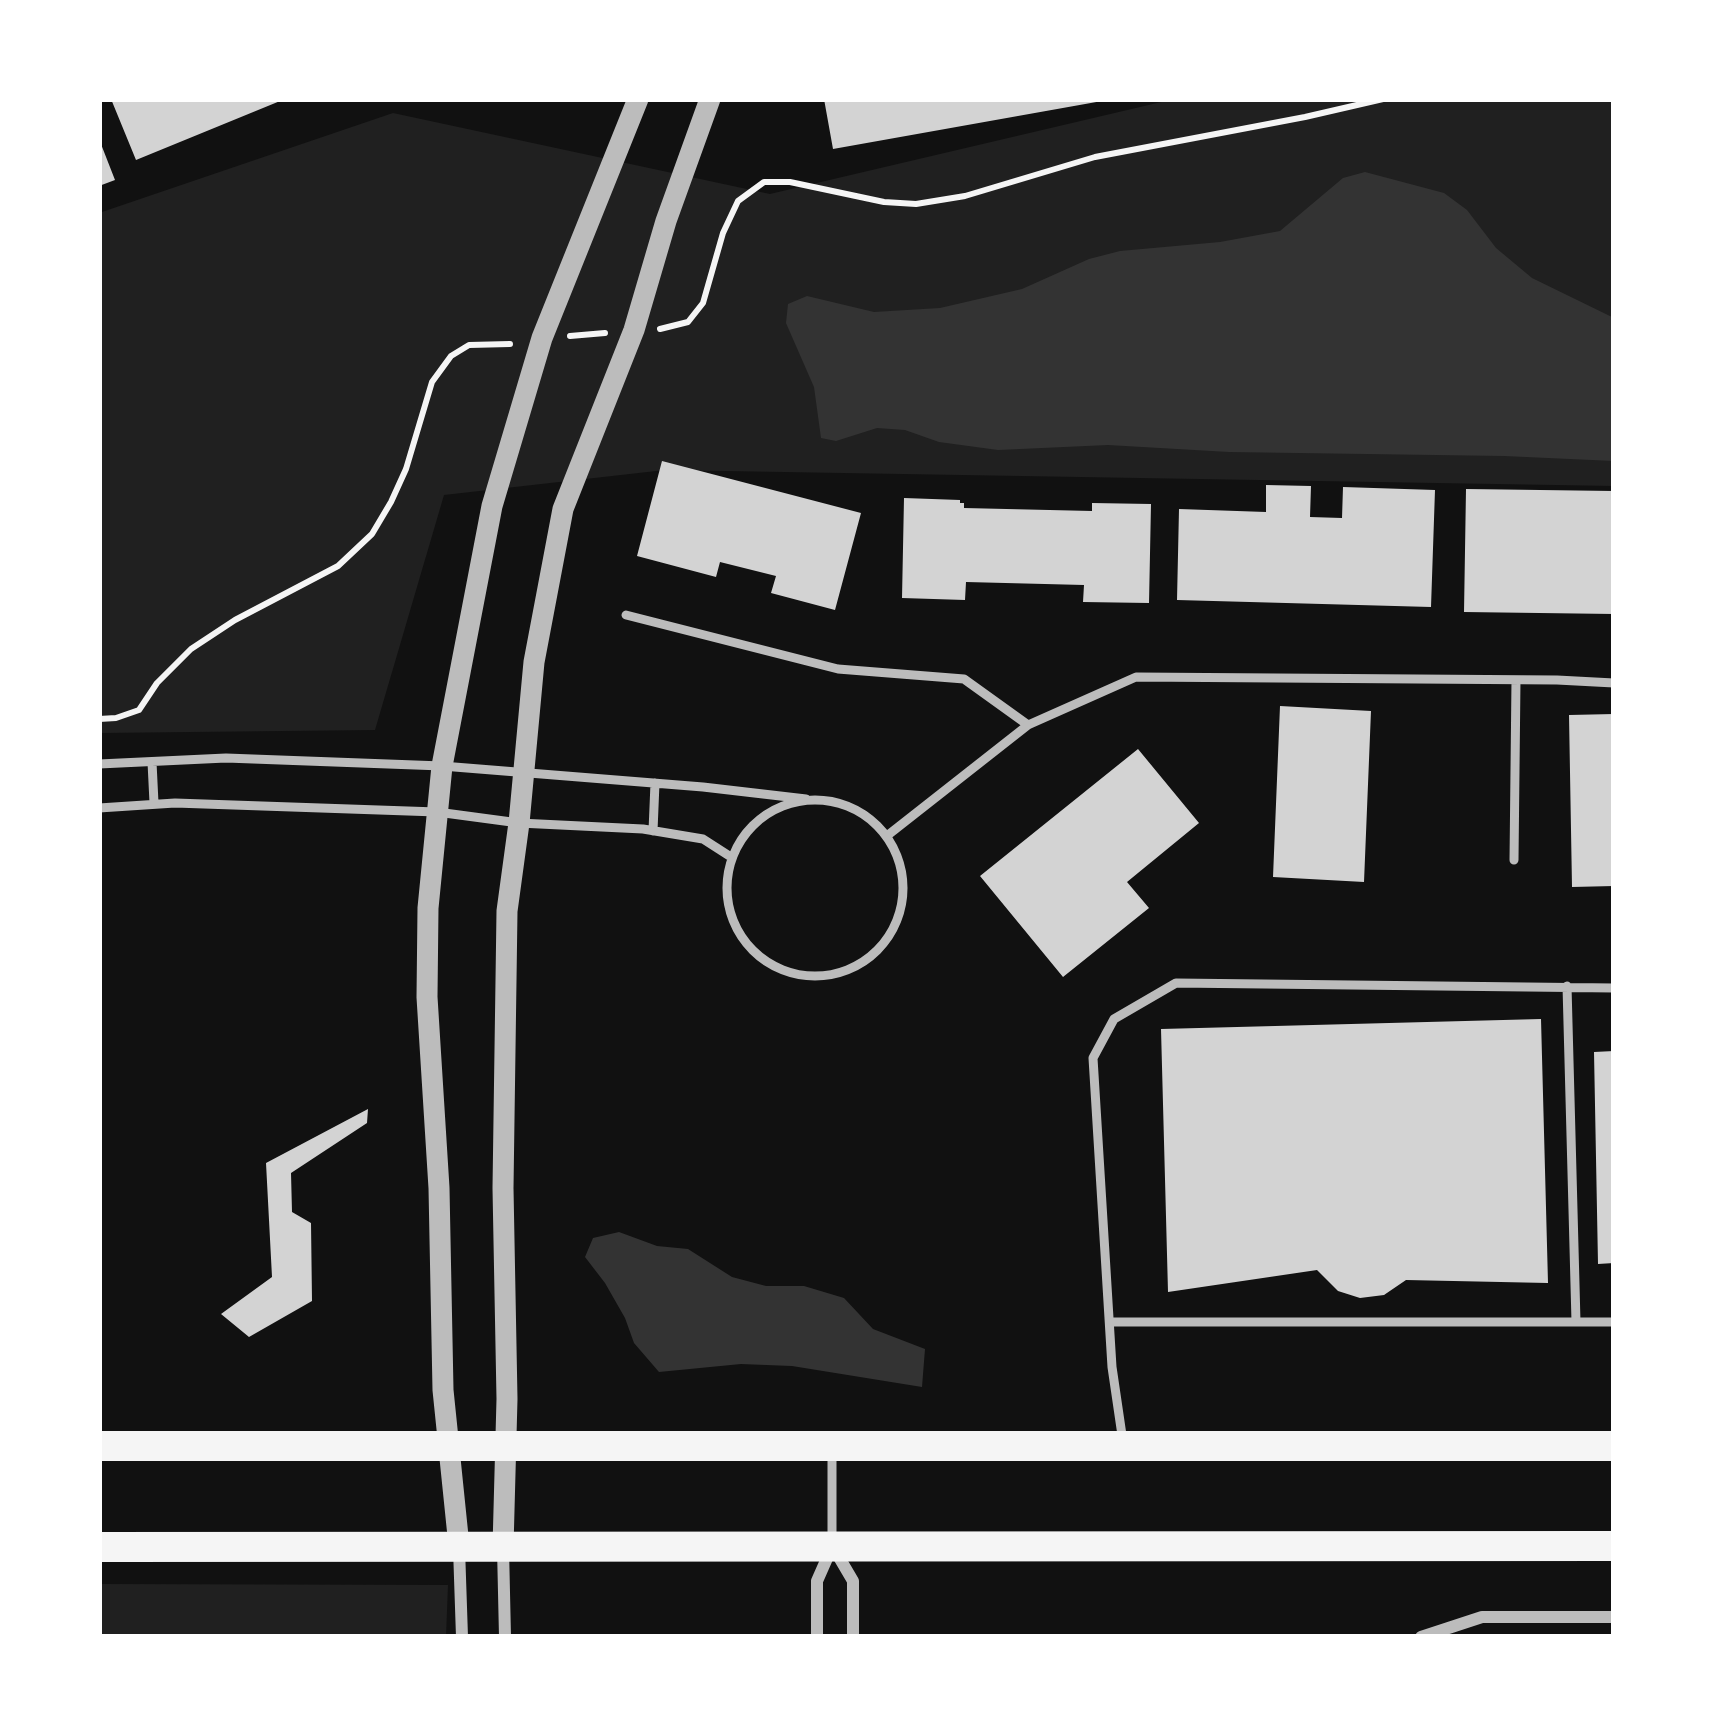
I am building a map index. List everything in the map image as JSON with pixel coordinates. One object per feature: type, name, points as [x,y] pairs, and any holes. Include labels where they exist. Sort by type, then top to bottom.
[{"type":"main road","points":[[99,1446],[1614,1446]]},
{"type":"main road","points":[[99,1547],[1614,1546]]},
{"type":"street","points":[[462,1637],[459,1546],[443,1390],[439,1188],[427,997],[428,908],[442,766],[492,506],[542,338],[638,99]]},
{"type":"street","points":[[505,1637],[502,1188],[507,911],[534,662],[563,509],[634,330],[666,221],[710,99]]},
{"type":"street","points":[[817,1637],[817,1581],[832,1546]]},
{"type":"street","points":[[832,1546],[853,1581],[853,1637]]},
{"type":"street","points":[[1421,1637],[1482,1617],[1614,1617]]},
{"type":"lane","points":[[626,615],[838,668],[964,679],[1028,725]]},
{"type":"lane","points":[[888,835],[1028,725],[1136,677],[1614,683]]},
{"type":"lane","points":[[1514,860],[1516,680]]},
{"type":"lane","points":[[99,764],[226,758],[442,766],[655,783],[806,799],[851,806],[888,835],[905,884],[892,934],[854,969],[802,977],[754,955],[728,910],[731,857],[748,830],[774,808],[806,799]]},
{"type":"lane","points":[[152,762],[154,803]]},
{"type":"lane","points":[[653,831],[655,783]]},
{"type":"lane","points":[[99,808],[154,803],[437,812],[519,824],[653,831],[703,839],[731,857]]},
{"type":"lane","points":[[1124,1447],[1112,1367],[1094,1058],[1114,1019],[1176,983],[1614,988]]},
{"type":"lane","points":[[1567,986],[1576,1322]]},
{"type":"lane","points":[[1110,1322],[1614,1322]]},
{"type":"lane","points":[[832,1448],[832,1546]]},
{"type":"path","points":[[99,719],[140,710],[157,683],[191,649],[235,620],[338,566],[372,534],[406,469],[432,382],[451,356],[469,345],[662,329],[688,322],[704,303],[723,233],[738,201],[764,182],[790,182],[916,204],[965,196],[1095,157],[1383,99]]},
{"type":"shaded area","points":[[1174,99],[1614,99],[1614,486],[665,470],[444,495],[375,730],[99,733],[99,213],[393,113],[770,194]]},
{"type":"shaded area","points":[[1365,172],[1444,193],[1467,210],[1496,248],[1532,278],[1614,318],[1614,461],[1108,445],[998,450],[877,428],[836,441],[821,438],[814,387],[786,323],[788,304],[807,296],[874,312],[940,308],[1022,289],[1089,259],[1120,251],[1280,231],[1343,178]]},
{"type":"shaded area","points":[[619,1232],[657,1246],[688,1249],[732,1277],[766,1286],[804,1286],[844,1298],[873,1329],[925,1349],[922,1387],[792,1366],[741,1364],[659,1372],[634,1343],[625,1318],[585,1257],[593,1238]]},
{"type":"shaded area","points":[[99,1584],[448,1585],[446,1637],[99,1637]]},
{"type":"building","points":[[111,99],[285,99],[136,160]]},
{"type":"building","points":[[824,99],[1102,99],[1102,101],[833,149]]},
{"type":"building","points":[[99,139],[115,180],[99,186]]},
{"type":"building","points":[[662,461],[861,513],[835,610],[771,593],[776,576],[720,562],[716,577],[637,556]]},
{"type":"building","points":[[1266,485],[1311,486],[1310,517],[1342,518],[1343,487],[1435,490],[1431,607],[1177,600],[1179,509],[1266,512]]},
{"type":"building","points":[[1466,489],[1614,491],[1614,614],[1464,612]]},
{"type":"building","points":[[904,498],[960,500],[964,508],[1092,511],[1092,503],[1151,504],[1149,603],[1083,602],[1084,585],[966,582],[965,600],[902,598]]},
{"type":"building","points":[[1280,706],[1371,711],[1364,882],[1273,877]]},
{"type":"building","points":[[1614,714],[1614,886],[1572,887],[1569,715]]},
{"type":"building","points":[[1138,749],[1199,823],[1127,882],[1149,908],[1063,977],[980,876]]},
{"type":"building","points":[[1541,1019],[1548,1283],[1406,1280],[1384,1295],[1360,1298],[1338,1291],[1317,1270],[1168,1292],[1161,1029]]},
{"type":"building","points":[[1614,1051],[1614,1263],[1598,1264],[1594,1052]]},
{"type":"building","points":[[368,1109],[367,1123],[291,1173],[292,1212],[311,1223],[312,1301],[249,1337],[221,1314],[272,1277],[266,1163]]}]
